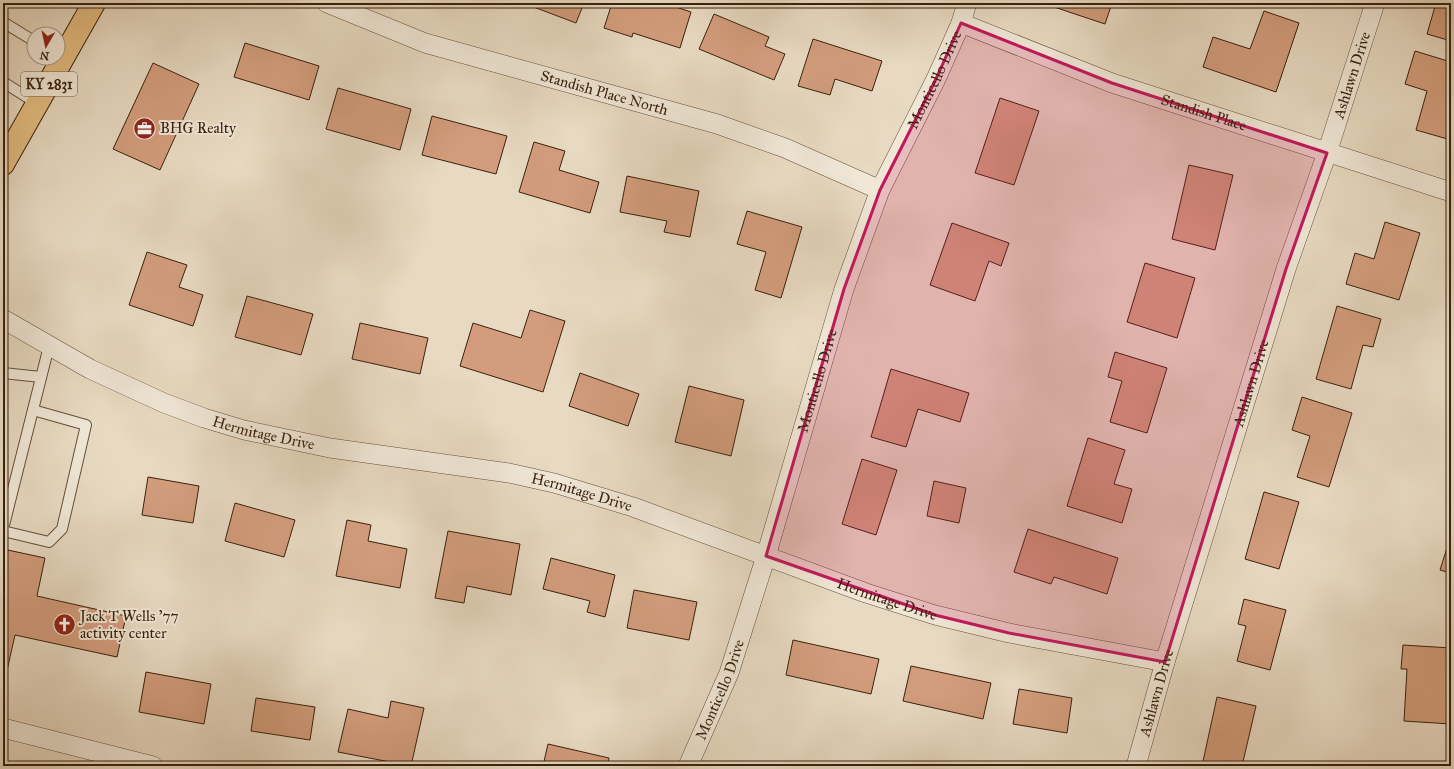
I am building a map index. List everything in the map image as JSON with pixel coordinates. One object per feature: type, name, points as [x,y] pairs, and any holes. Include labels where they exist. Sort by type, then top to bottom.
[{"type":"main road","name":"KY 2831","points":[[66,48],[94,3]]},
{"type":"main road","name":"KY 2831","points":[[3,164],[38,104],[56,66]]},
{"type":"street","name":"Standish Place North","points":[[327,3],[425,43],[724,127],[785,148],[880,190]]},
{"type":"street","name":"Monticello Drive","points":[[688,766],[730,673],[766,556],[844,289],[880,190],[936,79],[961,23],[967,3]]},
{"type":"street","name":"Ashlawn Drive","points":[[1136,766],[1165,662],[1284,276],[1375,3]]},
{"type":"street","name":"Standish Place","points":[[961,23],[1112,83],[1451,192]]},
{"type":"street","name":"Hermitage Drive","points":[[3,320],[90,369],[164,403],[204,418],[244,430],[330,448],[510,473],[554,483],[633,506],[866,593],[935,615],[1009,633],[1165,662]]},
{"type":"street","points":[[3,728],[153,766]]},
{"type":"lane","points":[[3,22],[26,36]]},
{"type":"lane","points":[[3,82],[38,104]]},
{"type":"lane","points":[[33,410],[86,425],[62,529],[49,542],[3,530],[41,377],[49,346]]},
{"type":"lane","points":[[3,373],[41,377]]},
{"type":"highlighted area","points":[[961,23],[1112,83],[1327,153],[1286,269],[1165,662],[1009,633],[935,615],[766,556],[844,289],[880,190],[936,79]]},
{"type":"building","points":[[523,3],[584,3],[576,23]]},
{"type":"building","points":[[612,3],[664,3],[691,12],[680,48],[633,33],[632,37],[604,28]]},
{"type":"building","points":[[1042,3],[1112,3],[1105,24]]},
{"type":"building","points":[[1436,3],[1451,3],[1451,41],[1427,34]]},
{"type":"building","points":[[1264,11],[1299,23],[1276,92],[1203,67],[1213,37],[1250,49]]},
{"type":"building","points":[[714,14],[769,37],[765,46],[785,54],[774,80],[699,49]]},
{"type":"building","points":[[813,39],[882,61],[872,91],[835,79],[830,95],[798,86]]},
{"type":"building","points":[[245,43],[319,66],[309,100],[234,77]]},
{"type":"building","points":[[1415,51],[1451,62],[1451,140],[1416,130],[1427,91],[1405,84]]},
{"type":"building","points":[[153,63],[199,84],[160,170],[113,149]]},
{"type":"building","points":[[338,88],[411,109],[400,150],[326,129]]},
{"type":"building","points":[[1000,98],[1039,111],[1014,185],[975,173]]},
{"type":"building","points":[[432,116],[507,136],[496,174],[422,155]]},
{"type":"building","points":[[534,142],[565,151],[559,170],[599,182],[590,213],[519,192]]},
{"type":"building","points":[[1189,165],[1233,175],[1215,250],[1172,239]]},
{"type":"building","points":[[627,176],[699,191],[690,237],[664,232],[667,221],[620,212]]},
{"type":"building","points":[[747,211],[802,227],[781,298],[755,290],[766,252],[737,244]]},
{"type":"building","points":[[1385,222],[1420,233],[1399,300],[1346,284],[1355,253],[1374,259]]},
{"type":"building","points":[[952,223],[1009,243],[1001,266],[989,261],[975,301],[930,285]]},
{"type":"building","points":[[147,252],[187,265],[179,287],[203,295],[193,326],[129,305]]},
{"type":"building","points":[[1145,263],[1195,278],[1177,338],[1127,322]]},
{"type":"building","points":[[247,296],[313,314],[301,355],[235,337]]},
{"type":"building","points":[[1337,306],[1381,319],[1373,347],[1363,345],[1351,389],[1316,379]]},
{"type":"building","points":[[530,310],[565,321],[543,392],[460,366],[473,323],[521,338]]},
{"type":"building","points":[[360,323],[428,338],[420,374],[352,359]]},
{"type":"building","points":[[1115,352],[1167,368],[1147,433],[1110,422],[1122,381],[1108,377]]},
{"type":"building","points":[[891,369],[969,393],[960,422],[918,409],[906,447],[871,437]]},
{"type":"building","points":[[580,373],[639,394],[628,426],[569,406]]},
{"type":"building","points":[[689,386],[744,400],[731,456],[675,442]]},
{"type":"building","points":[[1302,397],[1352,413],[1329,487],[1297,477],[1310,436],[1292,430]]},
{"type":"building","points":[[1088,438],[1125,450],[1114,484],[1132,489],[1122,523],[1067,506]]},
{"type":"building","points":[[862,459],[897,470],[876,535],[842,524]]},
{"type":"building","points":[[148,477],[199,486],[193,523],[142,515]]},
{"type":"building","points":[[934,481],[966,488],[959,523],[927,516]]},
{"type":"building","points":[[1264,492],[1299,502],[1279,569],[1245,559]]},
{"type":"building","points":[[235,503],[295,520],[284,557],[225,541]]},
{"type":"building","points":[[347,520],[371,525],[368,541],[407,549],[400,588],[336,576]]},
{"type":"building","points":[[1028,529],[1118,558],[1107,594],[1054,577],[1051,584],[1014,572]]},
{"type":"building","points":[[448,531],[520,544],[511,595],[467,586],[464,603],[435,598]]},
{"type":"building","points":[[1451,535],[1451,573],[1440,570]]},
{"type":"building","name":"Jack T Wells '77 activity center","points":[[3,549],[45,558],[37,596],[126,616],[117,657],[15,635],[3,684]]},
{"type":"building","points":[[551,558],[615,575],[605,617],[587,612],[590,601],[543,589]]},
{"type":"building","points":[[634,590],[697,602],[689,640],[627,628]]},
{"type":"building","points":[[1451,591],[1451,604],[1447,603]]},
{"type":"building","points":[[1244,599],[1286,610],[1270,670],[1237,661],[1246,626],[1238,624]]},
{"type":"building","points":[[793,640],[879,659],[871,694],[786,675]]},
{"type":"building","points":[[1403,645],[1451,648],[1451,724],[1404,721],[1407,669],[1401,669]]},
{"type":"building","points":[[911,666],[991,683],[983,719],[903,701]]},
{"type":"building","points":[[146,672],[211,684],[204,724],[139,712]]},
{"type":"building","points":[[1019,689],[1072,698],[1067,733],[1013,724]]},
{"type":"building","points":[[1217,697],[1256,706],[1242,766],[1202,766]]},
{"type":"building","points":[[256,698],[315,707],[310,740],[251,731]]},
{"type":"building","points":[[391,701],[424,708],[411,766],[338,752],[348,709],[388,718]]},
{"type":"building","points":[[548,744],[609,758],[608,766],[543,766]]},
{"type":"place","name":"BHG Realty","points":[[145,128]]},
{"type":"place","name":"Jack T Wells '77 activity center","points":[[64,625]]}]
